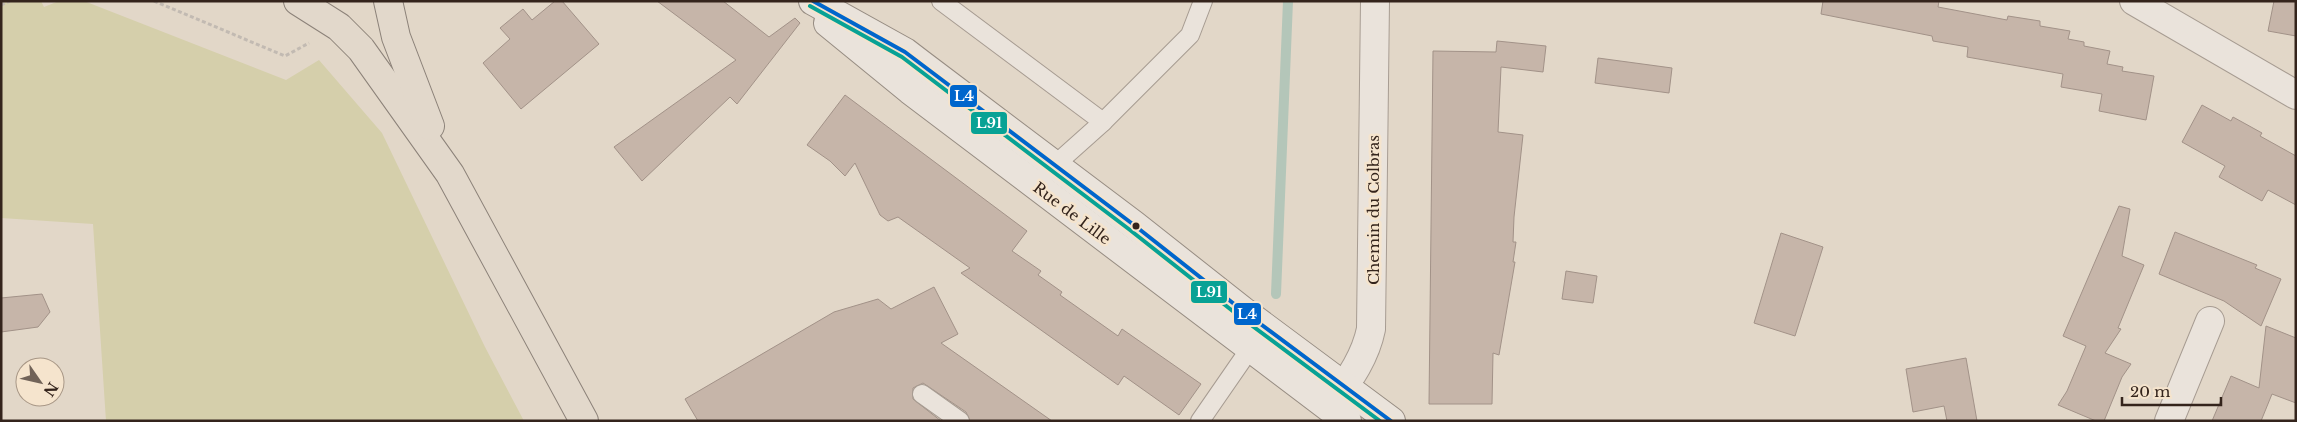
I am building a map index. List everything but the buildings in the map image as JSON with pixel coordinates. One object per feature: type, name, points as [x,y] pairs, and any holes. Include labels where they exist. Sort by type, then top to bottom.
[{"type":"main road","points":[[298,1],[339,27],[372,62],[450,174],[584,421]]},
{"type":"main road","points":[[388,1],[396,37],[404,60],[450,174]]},
{"type":"main road","name":"Rue de Lille","points":[[802,1],[860,51],[1035,186],[1258,338],[1345,386],[1391,421]]},
{"type":"main road","name":"Rue de Lille","points":[[814,1],[905,52],[1054,165],[1258,338],[1338,414]]},
{"type":"main road","name":"Chemin du Colbras","points":[[1338,414],[1345,386],[1364,352],[1371,329],[1375,1]]},
{"type":"main road","points":[[2134,1],[2296,95]]},
{"type":"main road","points":[[2169,421],[2210,321]]},
{"type":"lane","points":[[941,1],[1103,122]]},
{"type":"lane","points":[[1035,186],[1054,165],[1103,122],[1190,35],[1204,1]]},
{"type":"lane","points":[[1200,421],[1258,338]]},
{"type":"lane","points":[[922,394],[960,421]]},
{"type":"path","points":[[1,5],[10,1]]},
{"type":"path","points":[[154,1],[285,56],[339,27]]},
{"type":"shaded area","points":[[1,1],[41,1],[44,7],[59,1],[84,1],[286,80],[319,60],[382,133],[485,347],[524,421],[106,421],[93,224],[1,218]]},
{"type":"waterway","points":[[1276,294],[1288,1]]},
{"type":"transit line","name":"L4","points":[[813,1],[905,52],[1134,225],[1243,311],[1391,421]]},
{"type":"transit line","name":"L91","points":[[810,6],[902,57],[1130,230],[1239,316],[1380,421]]}]
